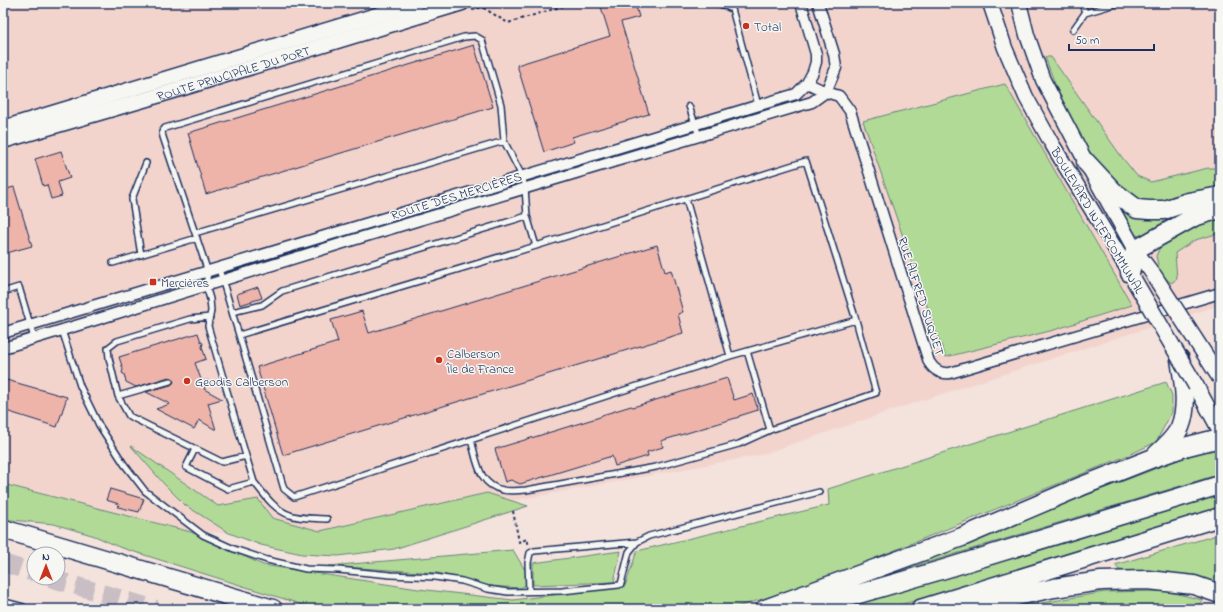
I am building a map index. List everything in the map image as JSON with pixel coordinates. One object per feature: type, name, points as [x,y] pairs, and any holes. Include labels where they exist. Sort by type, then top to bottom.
[{"type":"highway","points":[[1086,162],[1113,191],[1137,209],[1164,210],[1188,202],[1220,196]]},
{"type":"highway","points":[[1132,276],[1135,250],[1194,218],[1220,209]]},
{"type":"highway","points":[[1153,458],[1169,444],[1180,427],[1190,388],[1180,359]]},
{"type":"highway","points":[[765,609],[962,537],[1082,486],[1153,458],[1188,446],[1220,438]]},
{"type":"highway","points":[[807,609],[1220,485]]},
{"type":"highway","points":[[920,609],[1220,517]]},
{"type":"highway","points":[[3,529],[273,609]]},
{"type":"highway","points":[[957,609],[1054,588],[1100,581],[1148,580],[1187,584],[1220,594]]},
{"type":"main road","name":"ROUTE PRINCIPALE DU PORT","points":[[3,128],[416,3]]},
{"type":"main road","name":"ROUTE PRINCIPALE DU PORT","points":[[3,141],[462,3]]},
{"type":"main road","name":"BOULEVARD INTERCOMMUNAL","points":[[990,3],[1005,48],[1026,98],[1180,359]]},
{"type":"main road","name":"BOULEVARD INTERCOMMUNAL","points":[[1019,3],[1027,35],[1043,80],[1086,162],[1135,250],[1153,274],[1220,378]]},
{"type":"main road","points":[[1190,388],[1220,430]]},
{"type":"street","name":"ROUTE DES MERCIÈRES","points":[[3,333],[75,310],[81,310],[219,269],[796,94],[807,83],[816,62],[816,54],[801,3]]},
{"type":"street","points":[[818,3],[836,62],[835,73],[826,92]]},
{"type":"street","name":"RUE ALFRED SUQUET","points":[[807,83],[839,96],[850,111],[929,362],[932,367],[938,371],[950,373],[1220,293]]},
{"type":"street","name":"ROUTE DES MERCIÈRES","points":[[3,348],[525,188],[812,102],[826,92]]},
{"type":"street","points":[[3,604],[22,609]]},
{"type":"lane","points":[[718,3],[732,9],[758,105]]},
{"type":"lane","points":[[1082,3],[1085,13]]},
{"type":"lane","points":[[1073,30],[1085,13],[1119,3]]},
{"type":"lane","points":[[327,519],[289,515],[277,508],[254,482],[208,326],[210,317],[210,299],[206,286],[208,272],[163,137],[162,132],[165,128],[464,37],[475,36],[482,40],[502,105],[504,141],[522,176],[525,188],[527,216],[536,246]]},
{"type":"lane","points":[[689,106],[699,136]]},
{"type":"lane","points":[[112,263],[504,141]]},
{"type":"lane","points":[[239,335],[536,246],[806,161],[856,320],[876,393],[770,430],[739,444],[656,467],[526,490],[504,490],[491,486],[481,475],[471,440]]},
{"type":"lane","points":[[141,255],[132,199],[146,163]]},
{"type":"lane","points":[[686,199],[730,356]]},
{"type":"lane","points":[[232,312],[262,305],[282,291],[527,216]]},
{"type":"lane","points":[[219,269],[284,489],[294,497],[730,356],[856,320]]},
{"type":"lane","points":[[3,292],[19,287],[34,338]]},
{"type":"lane","points":[[210,317],[190,319],[118,341],[108,348],[118,396],[129,416],[194,449],[222,462],[246,456]]},
{"type":"lane","points":[[62,330],[80,386],[100,425],[124,464],[145,491],[203,534],[234,549],[267,560],[306,569],[435,577],[462,581],[488,589],[508,592],[529,592],[562,591],[621,584],[629,552],[637,542]]},
{"type":"lane","points":[[747,351],[770,430]]},
{"type":"lane","points":[[118,396],[170,381]]},
{"type":"lane","points":[[194,449],[186,467],[228,489],[254,482]]},
{"type":"lane","points":[[529,592],[528,563],[530,553],[534,551],[637,542],[649,536],[819,492]]},
{"type":"path","points":[[513,511],[520,542],[527,539],[530,553]]},
{"type":"shaded area","points":[[3,3],[1220,3],[1220,305],[923,400],[760,455],[328,535],[191,532],[3,484]]},
{"type":"green space","points":[[1045,57],[1051,57],[1121,156],[1137,176],[1151,182],[1208,168],[1220,168],[1220,186],[1173,196],[1161,201],[1145,201],[1124,192],[1105,180],[1061,100]]},
{"type":"green space","points":[[1005,84],[1132,305],[1054,330],[946,357],[863,121]]},
{"type":"green space","points":[[1117,202],[1210,202],[1142,237],[1136,235]]},
{"type":"green space","points":[[1220,215],[1220,233],[1195,240],[1175,253],[1177,279],[1171,283],[1160,273],[1156,256],[1162,243]]},
{"type":"green space","points":[[1166,382],[1172,395],[1172,412],[1156,442],[1131,454],[883,555],[841,574],[731,609],[316,609],[119,547],[95,536],[54,524],[3,518],[3,484],[191,532],[263,565],[418,589],[513,600],[625,586],[637,551],[829,505],[828,489]]},
{"type":"green space","points":[[131,446],[218,506],[258,499],[272,518],[320,531],[487,493],[528,506],[394,549],[338,556],[302,554],[261,545],[229,533],[185,505],[164,484]]},
{"type":"green space","points":[[1215,449],[1220,457],[1220,474],[853,585],[1196,453]]},
{"type":"green space","points":[[1220,493],[1220,508],[887,609],[834,609]]},
{"type":"green space","points":[[1220,534],[1220,588],[1177,574],[1119,570],[1115,565]]},
{"type":"green space","points":[[513,550],[525,570],[528,583],[521,588],[488,586],[438,573],[328,566]]},
{"type":"green space","points":[[621,551],[614,582],[533,585],[533,563]]},
{"type":"green space","points":[[1165,591],[1203,600],[1197,606],[1209,609],[1007,609],[1105,592]]},
{"type":"building","points":[[614,3],[635,3],[639,17],[621,22],[649,114],[572,137],[574,142],[544,152],[517,65],[610,36],[601,7]]},
{"type":"building","points":[[474,45],[493,107],[206,194],[188,133]]},
{"type":"building","points":[[61,151],[70,178],[58,182],[62,196],[51,199],[47,185],[43,186],[35,159]]},
{"type":"building","points":[[14,187],[32,246],[3,254],[3,190]]},
{"type":"building","name":"Calberson Île de France","points":[[657,245],[665,272],[671,270],[683,312],[678,314],[683,333],[283,455],[257,367],[338,342],[331,320],[362,311],[369,333]]},
{"type":"building","points":[[258,287],[262,298],[240,305],[237,294]]},
{"type":"building","name":"Geodis Calberson","points":[[198,333],[201,342],[203,343],[202,347],[206,359],[195,363],[202,382],[208,380],[204,389],[222,399],[208,403],[216,430],[199,420],[194,429],[156,409],[170,404],[146,392],[171,385],[174,382],[172,378],[169,377],[136,387],[126,382],[124,374],[122,373],[123,369],[119,357]]},
{"type":"building","points":[[727,378],[734,400],[753,394],[758,410],[661,441],[663,447],[647,452],[648,456],[615,466],[612,456],[520,484],[511,480],[505,482],[495,449],[631,406],[633,407]]},
{"type":"building","points":[[3,379],[67,397],[57,427],[3,410]]},
{"type":"building","points":[[110,489],[144,499],[139,512],[118,507],[119,504],[106,500]]},
{"type":"tunnel","points":[[3,563],[26,570]]},
{"type":"tunnel","points":[[66,583],[156,609]]},
{"type":"place","name":"Total","points":[[746,26]]},
{"type":"place","name":"Mercières","points":[[153,282]]},
{"type":"place","name":"Calberson Île de France","points":[[439,360]]},
{"type":"place","name":"Geodis Calberson","points":[[187,381]]}]
